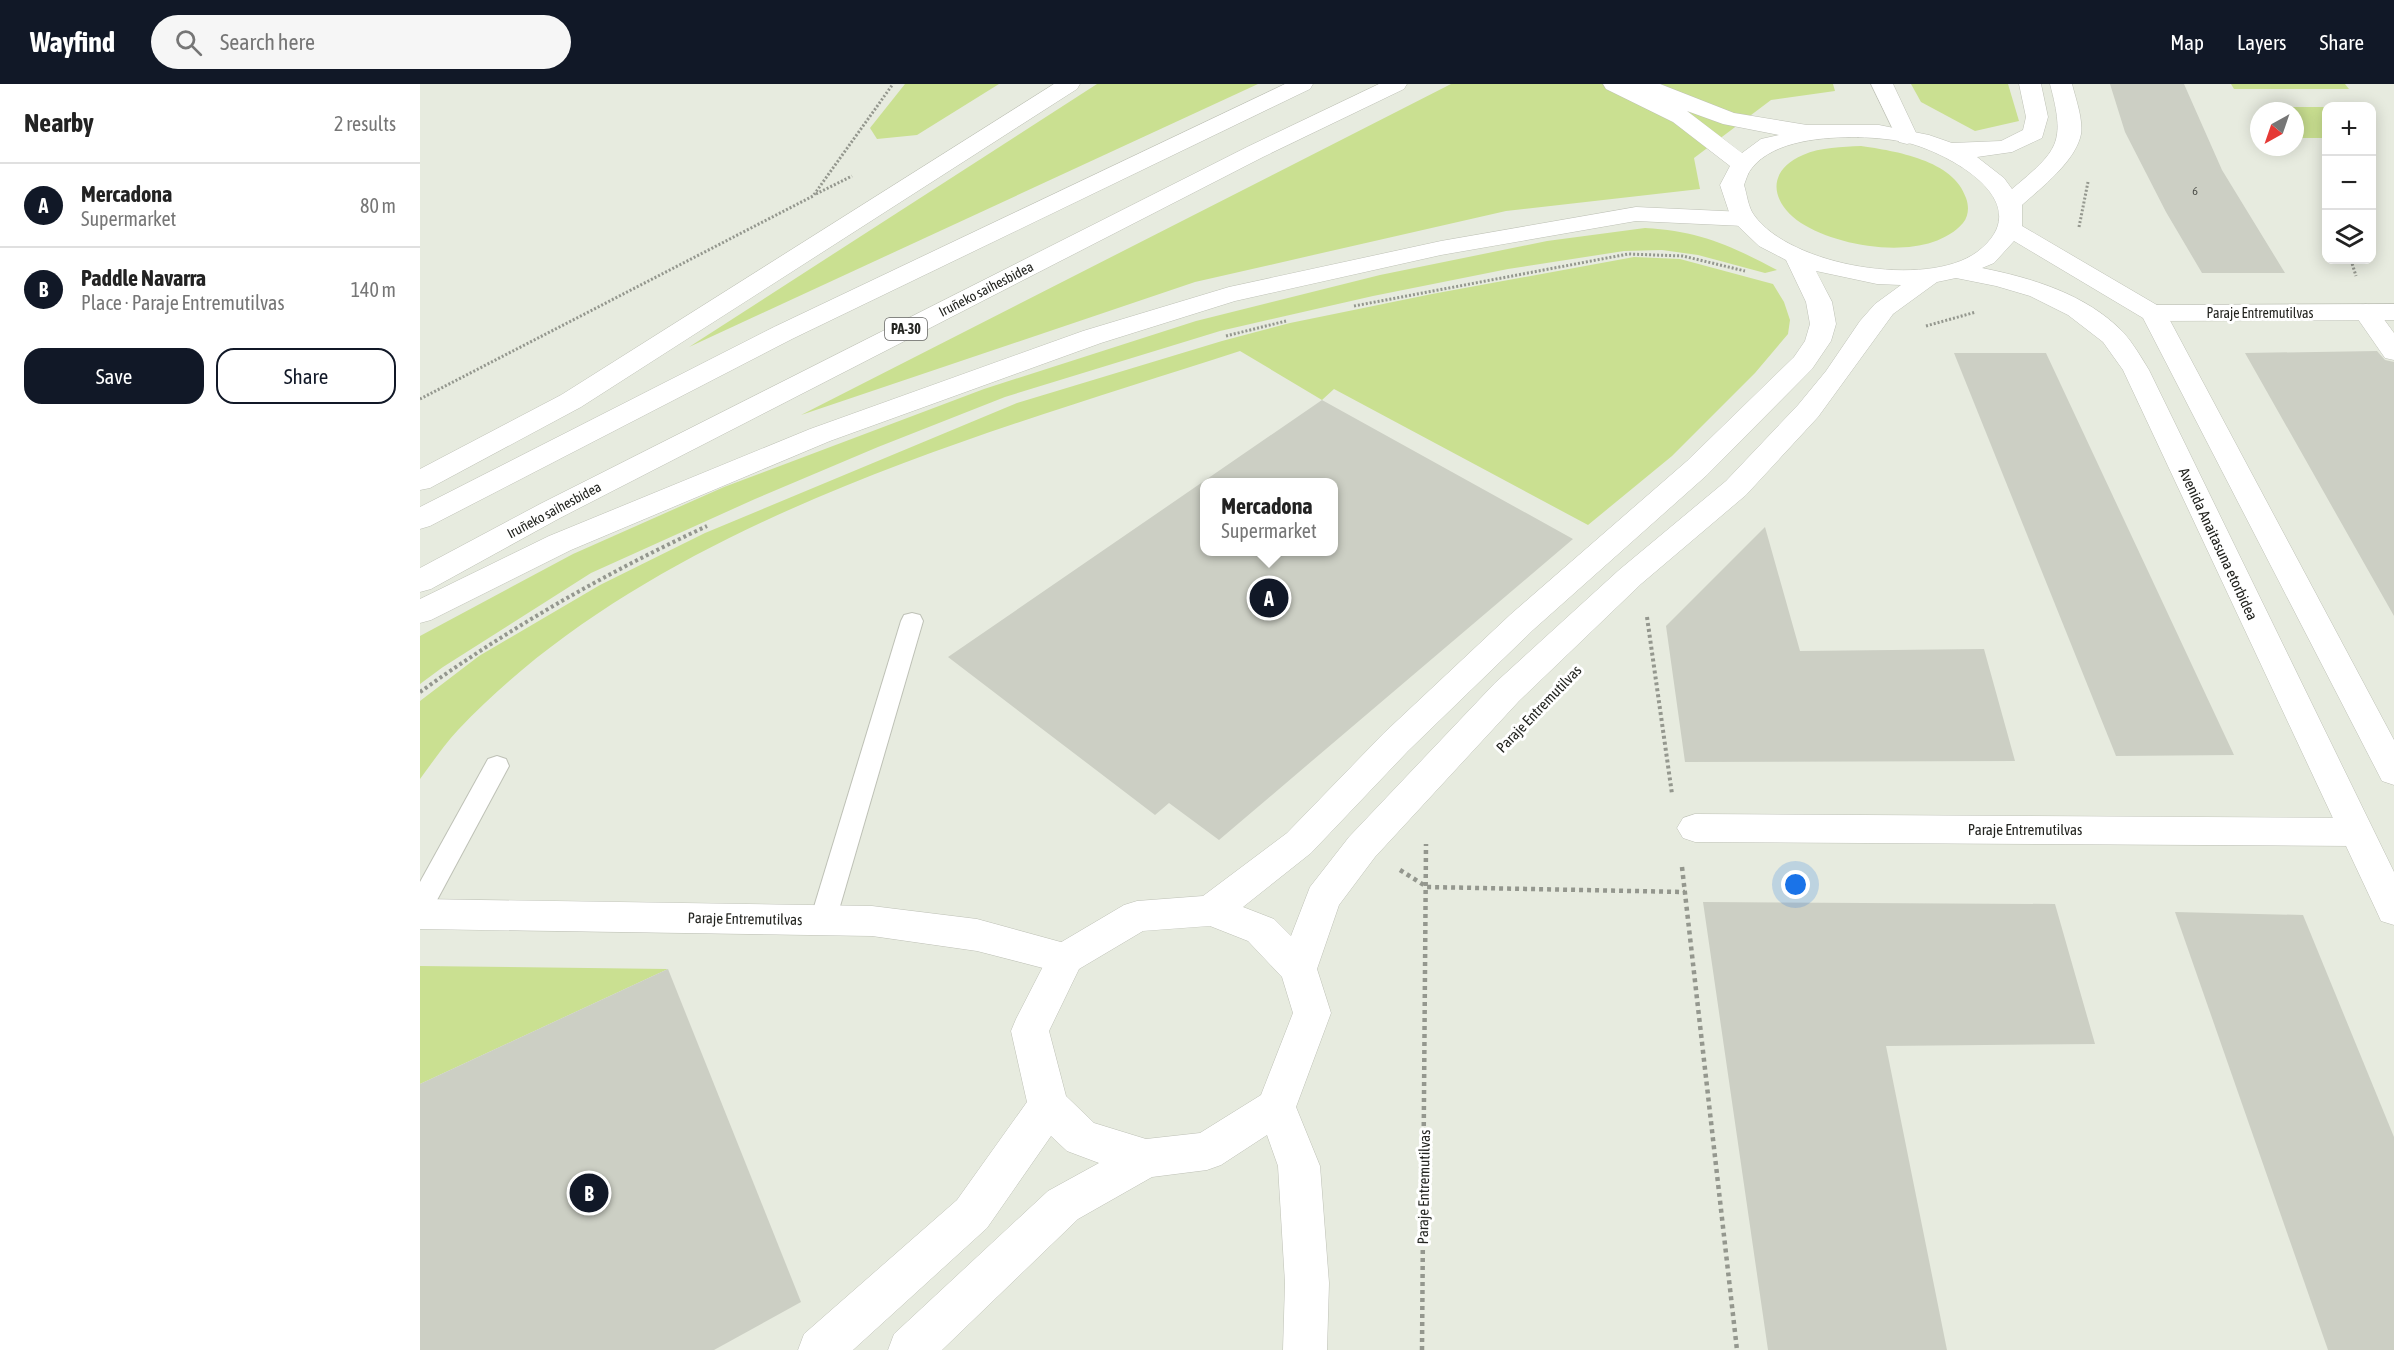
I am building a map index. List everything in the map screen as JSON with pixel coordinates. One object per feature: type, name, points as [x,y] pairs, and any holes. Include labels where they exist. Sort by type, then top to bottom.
[{"type":"main road","points":[[420,481],[571,401],[1069,84]]},
{"type":"main road","points":[[420,519],[783,333],[1212,125],[1302,84]]},
{"type":"main road","name":"Iruñeko saihesbidea","points":[[420,581],[646,462],[1244,157],[1396,84]]},
{"type":"main road","points":[[1614,84],[1681,117],[1742,164]]},
{"type":"main road","points":[[1642,84],[1697,109],[1723,116],[1815,132]]},
{"type":"main road","points":[[1882,84],[1907,137]]},
{"type":"main road","points":[[1946,150],[1990,150],[2021,143],[2034,133],[2037,117],[2030,84]]},
{"type":"main road","points":[[2061,84],[2069,116],[2068,139],[2011,216],[2000,247],[1983,260],[1942,273],[1881,277],[1834,270],[1778,248],[1744,219],[1732,185],[1742,164],[1769,144],[1815,132],[1859,130],[1907,137],[1946,150],[1976,165],[1995,181],[2011,216],[2153,313],[2394,772]]},
{"type":"main road","points":[[420,612],[560,543],[820,435],[1092,337],[1229,295],[1441,248],[1636,214],[1744,219]]},
{"type":"main road","points":[[1210,911],[1299,843],[1421,718],[1522,622],[1697,468],[1803,363],[1818,341],[1823,324],[1819,302],[1797,257]]},
{"type":"main road","name":"Avenida Anaitasuna etorbidea","points":[[1942,273],[2005,279],[2036,289],[2067,303],[2113,337],[2136,370],[2394,910]]},
{"type":"main road","name":"Paraje Entremutilvas","points":[[1298,969],[1323,898],[1362,847],[1515,685],[1630,577],[1736,488],[1808,411],[1836,376],[1869,326],[1884,309],[1942,273]]},
{"type":"main road","points":[[2366,312],[2394,352]]},
{"type":"main road","name":"Paraje Entremutilvas","points":[[2153,313],[2394,312]]},
{"type":"main road","name":"Paraje Entremutilvas","points":[[1695,828],[2355,832]]},
{"type":"main road","points":[[910,1350],[1063,1205],[1146,1158],[1207,1151],[1276,1107],[1312,1013],[1298,969],[1261,930],[1210,911],[1137,916],[1066,958],[1030,1031],[1048,1106],[1081,1138],[1146,1158]]},
{"type":"main road","name":"Paraje Entremutilvas","points":[[420,914],[872,921],[977,935],[1066,958]]},
{"type":"main road","points":[[820,1350],[972,1214],[1048,1106]]},
{"type":"main road","points":[[1276,1107],[1299,1166],[1307,1283],[1305,1350]]},
{"type":"lane","points":[[823,920],[912,621]]},
{"type":"lane","points":[[420,907],[497,766]]},
{"type":"path","points":[[420,399],[813,196],[892,84]]},
{"type":"path","points":[[1345,308],[1628,254],[1683,256],[1750,272]]},
{"type":"path","points":[[1922,328],[2000,304],[2036,289]]},
{"type":"path","points":[[1221,337],[1288,320]]},
{"type":"path","points":[[420,692],[500,636],[565,597],[652,550],[711,524]]},
{"type":"path","points":[[1647,616],[1673,796]]},
{"type":"path","name":"Paraje Entremutilvas","points":[[1422,1350],[1426,839]]},
{"type":"path","points":[[1362,847],[1427,887],[1685,892]]},
{"type":"path","points":[[1682,861],[1737,1350]]},
{"type":"green space","points":[[905,84],[999,84],[917,135],[877,139],[870,128]]},
{"type":"green space","points":[[1097,84],[1258,84],[689,347]]},
{"type":"green space","points":[[1451,84],[1833,84],[1835,91],[1771,100],[1694,158],[1700,189],[1506,211],[1195,282],[801,415]]},
{"type":"green space","points":[[1911,84],[2008,84],[2019,121],[1975,131],[1921,102]]},
{"type":"green space","points":[[2231,84],[2345,84],[2349,89],[2234,89]]},
{"type":"green space","points":[[2304,107],[2322,107],[2322,138],[2304,138]]},
{"type":"green space","points":[[1861,146],[1922,160],[1949,175],[1959,185],[1967,201],[1967,214],[1963,223],[1948,236],[1928,243],[1907,247],[1860,245],[1818,232],[1801,223],[1783,206],[1776,187],[1783,169],[1791,162],[1817,150]]},
{"type":"green space","points":[[1645,228],[1698,236],[1744,253],[1777,270],[1765,273],[1698,255],[1662,250],[1624,251],[1508,269],[1373,296],[1220,331],[1005,397],[755,499],[591,573],[420,684],[420,636],[573,554],[724,487],[984,389],[1196,321],[1380,275],[1547,241]]},
{"type":"green space","points":[[1634,257],[1680,259],[1773,284],[1784,302],[1790,320],[1788,334],[1755,373],[1672,456],[1588,525],[1334,389],[1322,400],[1240,351],[1034,417],[928,454],[823,495],[722,542],[626,596],[537,658],[458,730],[420,779],[420,701],[479,656],[600,585],[705,533],[1017,403],[1222,341],[1290,323],[1432,294]]},
{"type":"green space","points":[[420,966],[668,969],[420,1084]]},
{"type":"building","points":[[2110,84],[2184,84],[2222,170],[2285,273],[2202,273],[2166,212],[2125,132]]},
{"type":"building","points":[[2377,351],[2385,360],[2394,362],[2394,616],[2245,353]]},
{"type":"building","points":[[1954,353],[2046,353],[2234,755],[2116,756]]},
{"type":"building","points":[[1322,400],[1573,539],[1219,840],[1169,803],[1155,815],[948,657],[1200,484],[1200,556],[1338,556],[1338,478],[1208,478]]},
{"type":"building","points":[[1765,527],[1800,651],[1984,649],[2015,761],[1685,762],[1666,626]]},
{"type":"building","points":[[1703,902],[2055,904],[2095,1044],[1886,1046],[1947,1350],[1768,1350]]},
{"type":"building","points":[[2175,912],[2303,915],[2394,1137],[2394,1350],[2328,1350]]},
{"type":"building","points":[[668,969],[801,1302],[714,1350],[420,1350],[420,1084]]},
{"type":"place","name":"Mercadona","points":[[1269,598]]},
{"type":"place","name":"Paddle Navarra","points":[[589,1193]]}]
